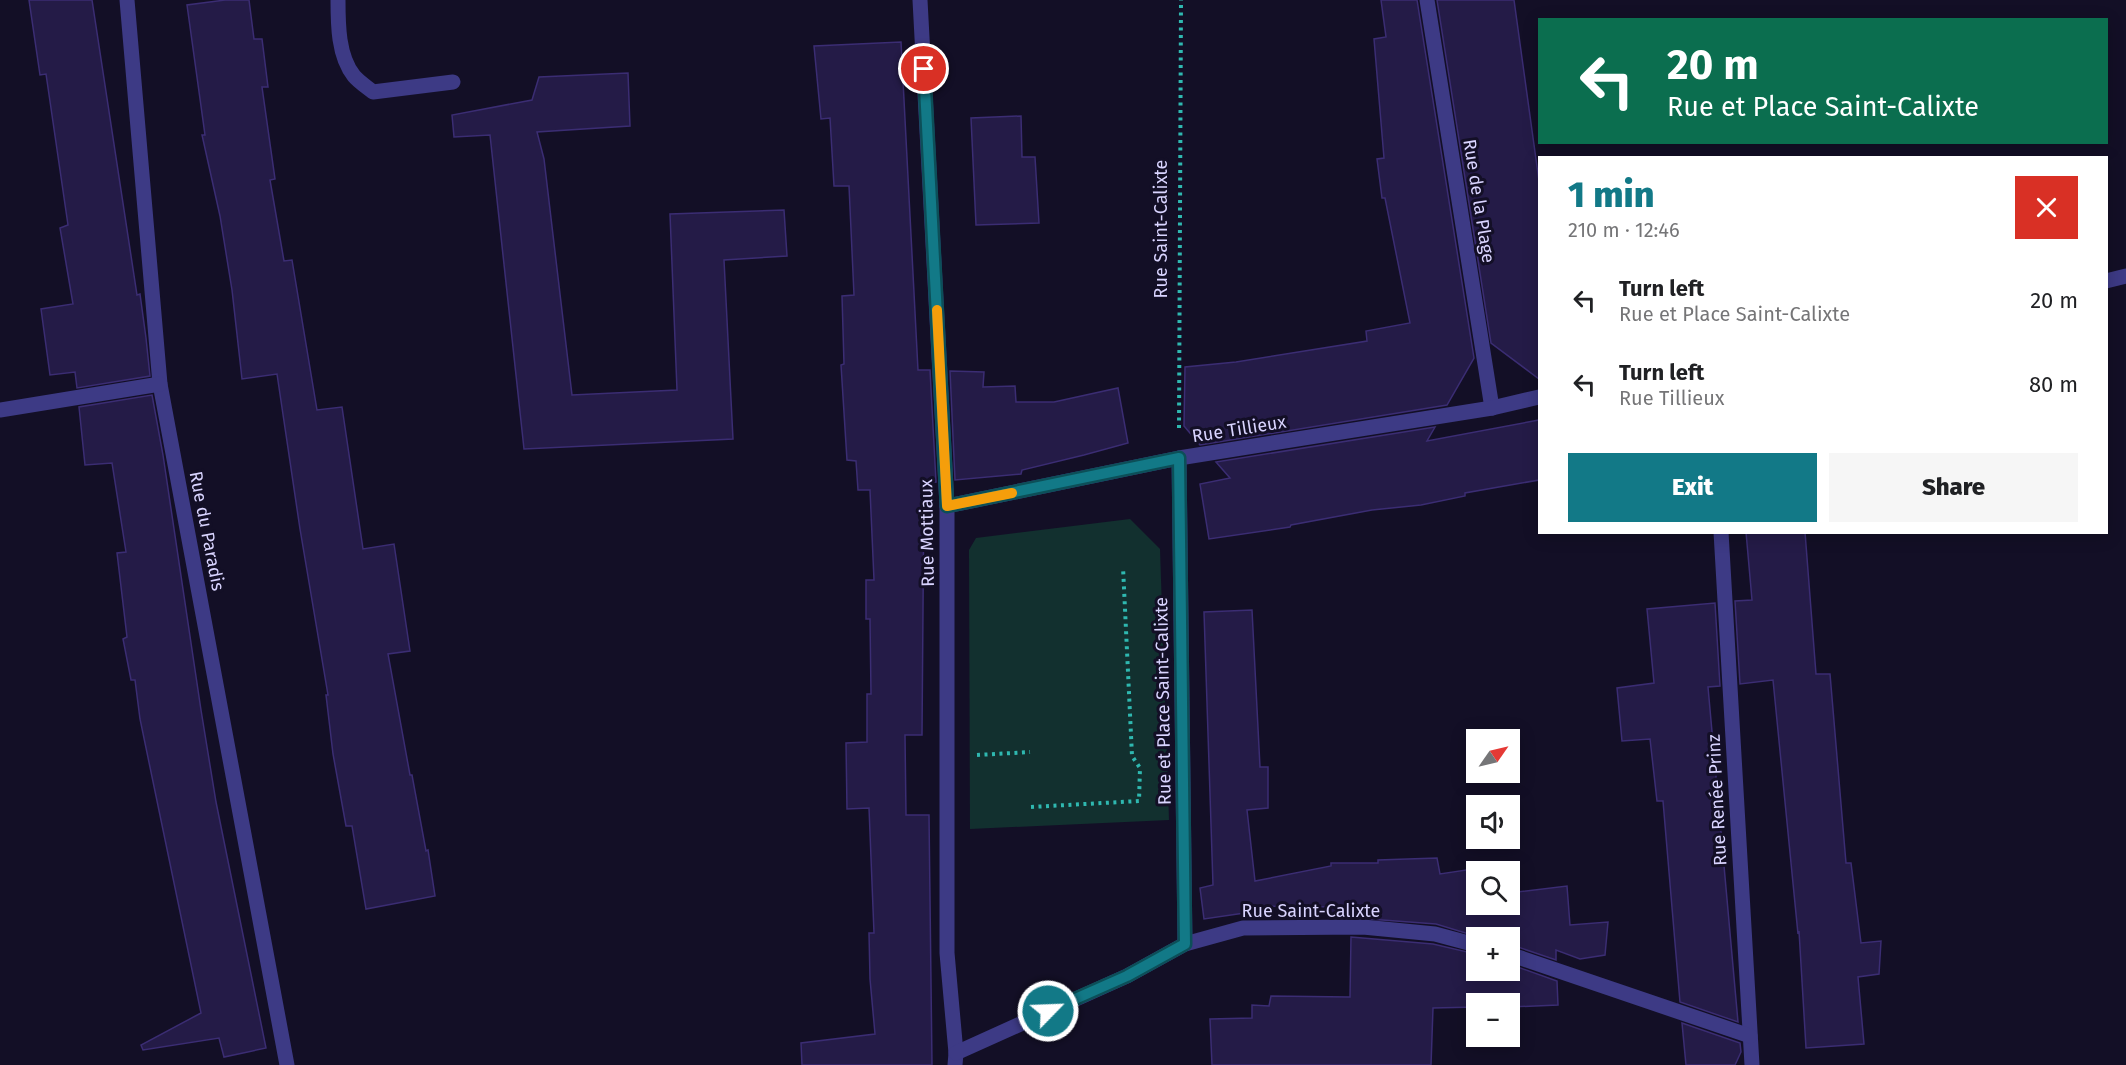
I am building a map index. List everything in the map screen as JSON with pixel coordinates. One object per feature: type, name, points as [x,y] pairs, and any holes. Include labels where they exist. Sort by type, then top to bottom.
[{"type":"street","name":"Rue du Paradis","points":[[127,0],[160,384],[287,1065]]},
{"type":"street","points":[[338,0],[339,27],[344,54],[354,75],[373,92],[453,82]]},
{"type":"street","name":"Rue Mottiaux","points":[[920,0],[947,506],[947,953],[955,1059]]},
{"type":"street","name":"Rue de la Plage","points":[[1427,0],[1492,408]]},
{"type":"street","points":[[2108,280],[2126,276]]},
{"type":"street","points":[[0,410],[160,384]]},
{"type":"street","name":"Rue Tillieux","points":[[947,506],[1179,458],[1492,408],[1538,398]]},
{"type":"street","name":"Rue et Place Saint-Calixte","points":[[1179,458],[1185,944]]},
{"type":"street","name":"Rue Renée Prinz","points":[[1721,534],[1752,1065]]},
{"type":"street","name":"Rue Saint-Calixte","points":[[955,1059],[1127,976],[1185,944],[1243,928],[1364,927],[1435,934],[1466,942]]},
{"type":"street","points":[[1520,958],[1750,1036]]},
{"type":"path","name":"Rue Saint-Calixte","points":[[1179,458],[1181,0]]},
{"type":"path","points":[[1031,807],[1139,801],[1140,768],[1132,756],[1123,567]]},
{"type":"path","points":[[947,756],[1030,752]]},
{"type":"green space","points":[[1130,519],[1160,549],[1169,820],[970,829],[969,550],[976,538]]},
{"type":"building","points":[[29,0],[92,0],[137,295],[140,294],[150,376],[77,388],[75,372],[50,375],[41,309],[73,304],[60,228],[68,225],[46,74],[40,75]]},
{"type":"building","points":[[225,0],[249,0],[254,39],[262,39],[268,87],[262,87],[275,179],[270,180],[284,261],[292,260],[317,410],[342,407],[363,549],[394,544],[410,651],[388,654],[410,775],[412,775],[426,851],[428,850],[435,896],[366,909],[352,826],[346,826],[333,754],[326,695],[328,695],[277,374],[242,379],[232,290],[220,216],[202,135],[205,135],[187,5]]},
{"type":"building","points":[[1381,0],[1417,0],[1474,358],[1447,405],[1200,445],[1184,426],[1185,367],[1236,362],[1367,341],[1366,331],[1410,323],[1385,198],[1382,198],[1377,159],[1384,158],[1374,39],[1386,37]]},
{"type":"building","points":[[1437,0],[1514,0],[1538,174],[1538,378],[1491,343]]},
{"type":"building","points":[[901,42],[918,370],[930,370],[936,482],[924,483],[922,735],[905,735],[906,815],[929,815],[932,1065],[802,1065],[801,1043],[875,1034],[870,979],[869,933],[874,933],[869,808],[847,809],[846,743],[867,742],[867,694],[871,694],[870,619],[866,619],[866,580],[874,580],[870,490],[858,490],[856,461],[847,460],[841,365],[844,364],[842,296],[854,295],[849,186],[834,186],[830,118],[821,119],[814,46]]},
{"type":"building","points":[[628,73],[630,126],[537,132],[544,159],[572,395],[677,390],[670,214],[784,210],[787,256],[724,260],[733,439],[524,449],[490,135],[454,137],[452,115],[532,100],[539,77]]},
{"type":"building","points":[[1021,116],[1022,157],[1035,157],[1039,223],[976,225],[971,118]]},
{"type":"building","points":[[950,371],[984,372],[983,387],[1015,386],[1016,402],[1054,402],[1118,388],[1128,443],[1022,470],[1021,474],[955,480]]},
{"type":"building","points":[[152,395],[216,802],[266,1048],[224,1057],[219,1038],[143,1050],[141,1045],[201,1013],[140,719],[135,680],[131,680],[123,639],[127,637],[117,553],[126,552],[112,463],[85,465],[79,407]]},
{"type":"building","points":[[1538,420],[1538,480],[1465,493],[1465,496],[1421,505],[1372,510],[1290,527],[1209,539],[1200,484],[1230,478],[1216,462],[1435,427],[1427,441]]},
{"type":"building","points":[[1746,534],[1805,534],[1816,674],[1830,674],[1846,863],[1851,863],[1861,943],[1881,941],[1879,974],[1858,977],[1864,1044],[1806,1048],[1799,931],[1798,934],[1773,680],[1740,684],[1735,601],[1752,600]]},
{"type":"building","points":[[1715,603],[1720,686],[1708,687],[1738,1022],[1680,1002],[1663,801],[1657,801],[1650,739],[1622,741],[1617,688],[1654,683],[1647,609]]},
{"type":"building","points":[[1252,610],[1260,767],[1268,767],[1268,808],[1247,810],[1255,881],[1331,866],[1331,863],[1378,863],[1378,860],[1437,858],[1440,874],[1466,870],[1466,915],[1520,915],[1520,892],[1567,886],[1570,925],[1608,922],[1605,955],[1580,959],[1556,950],[1556,960],[1520,948],[1520,927],[1466,927],[1466,933],[1436,924],[1329,916],[1330,907],[1258,906],[1258,911],[1204,919],[1200,888],[1213,885],[1204,612]]},
{"type":"building","points":[[1351,937],[1433,944],[1466,952],[1466,981],[1520,981],[1520,968],[1557,981],[1558,1005],[1520,1007],[1520,993],[1466,993],[1466,1007],[1433,1008],[1431,1065],[1212,1065],[1210,1019],[1252,1018],[1252,1005],[1269,1006],[1271,996],[1350,997]]},
{"type":"building","points":[[1682,1023],[1740,1043],[1741,1052],[1735,1065],[1686,1065]]},
{"type":"slow traffic","points":[[937,310],[947,506],[1012,493]]},
{"type":"route","points":[[924,69],[947,506],[1179,458],[1185,944],[1127,976],[1048,1011]]}]
